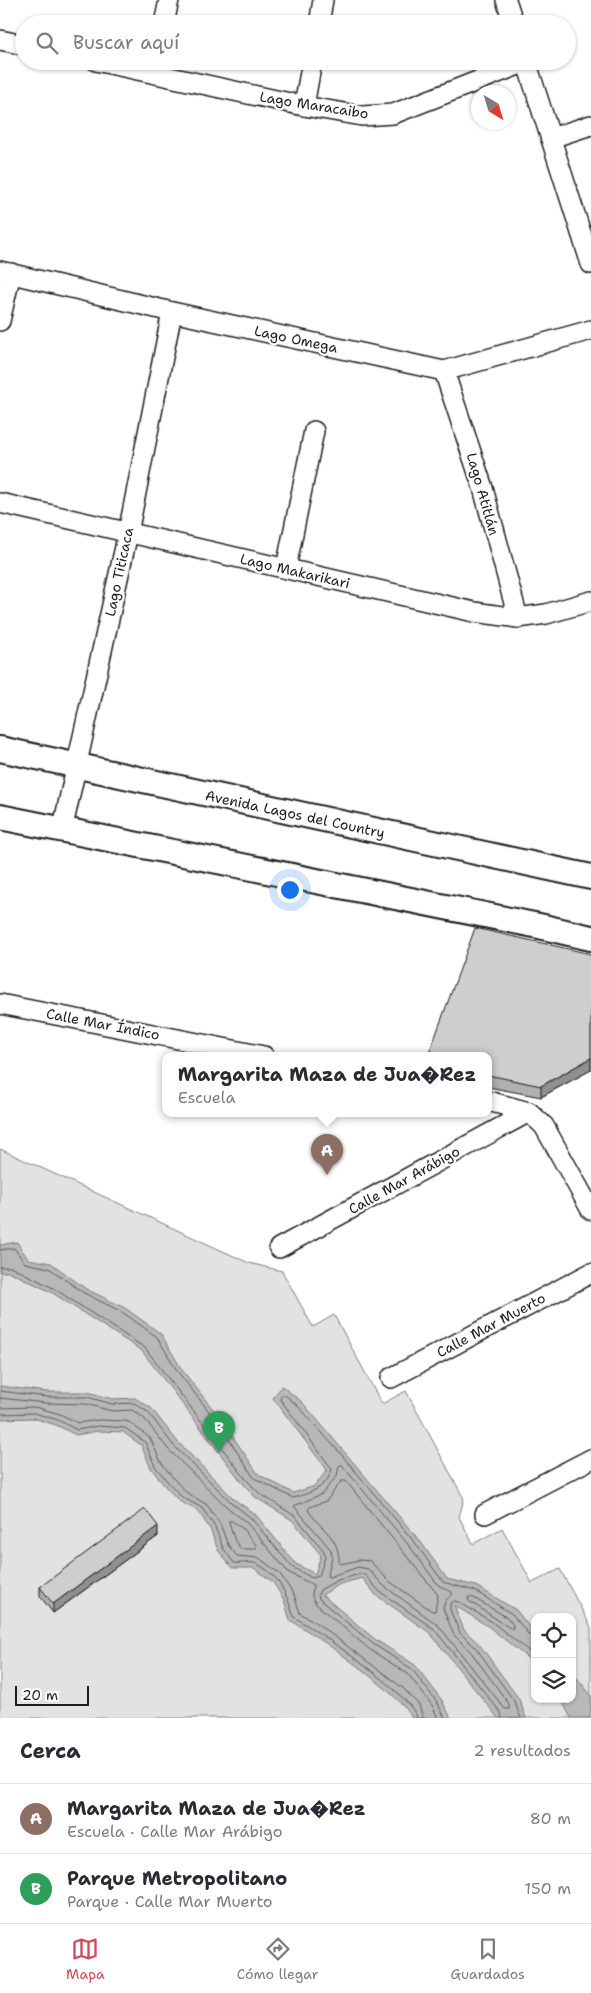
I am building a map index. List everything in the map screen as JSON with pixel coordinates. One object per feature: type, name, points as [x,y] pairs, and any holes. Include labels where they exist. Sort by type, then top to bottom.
[{"type":"street","points":[[166,15],[169,0]]},
{"type":"street","points":[[320,15],[323,0]]},
{"type":"street","points":[[506,0],[511,15]]},
{"type":"street","points":[[0,40],[15,43]]},
{"type":"street","name":"Lago Maracaibo","points":[[164,70],[304,106],[362,116],[393,114],[506,70]]},
{"type":"street","points":[[304,106],[310,70]]},
{"type":"street","points":[[529,70],[591,264]]},
{"type":"street","points":[[551,138],[591,125]]},
{"type":"street","points":[[0,321],[5,272]]},
{"type":"street","name":"Lago Omega","points":[[5,272],[172,312],[444,371],[591,330]]},
{"type":"street","name":"Lago Titicaca","points":[[62,831],[128,532],[172,312]]},
{"type":"street","name":"Lago Atitlán","points":[[444,371],[483,488],[518,618]]},
{"type":"street","points":[[286,568],[314,431]]},
{"type":"street","name":"Lago Makarikari","points":[[0,503],[474,612],[518,618],[546,614],[591,601]]},
{"type":"street","name":"Avenida Lagos del Country","points":[[0,750],[591,877]]},
{"type":"street","points":[[0,817],[591,938]]},
{"type":"street","name":"Calle Mar Índico","points":[[0,1004],[244,1052]]},
{"type":"street","points":[[492,1102],[529,1112],[544,1126],[591,1210]]},
{"type":"street","name":"Calle Mar Arábigo","points":[[279,1248],[529,1112]]},
{"type":"street","name":"Calle Mar Muerto","points":[[391,1378],[591,1273]]},
{"type":"street","points":[[485,1514],[591,1459]]},
{"type":"shaded area","points":[[0,1149],[249,1263],[282,1271],[313,1327],[334,1315],[382,1404],[406,1391],[464,1499],[459,1517],[473,1544],[502,1528],[532,1583],[560,1569],[591,1627],[591,1718],[0,1718]]},
{"type":"water","points":[[17,1242],[28,1259],[51,1263],[86,1289],[125,1308],[161,1334],[182,1370],[223,1422],[258,1474],[293,1493],[315,1486],[327,1470],[273,1398],[282,1386],[302,1402],[420,1541],[447,1579],[476,1586],[516,1610],[531,1629],[531,1661],[489,1627],[454,1605],[464,1630],[479,1644],[519,1699],[526,1718],[498,1718],[430,1633],[376,1595],[362,1578],[340,1584],[322,1595],[376,1640],[415,1665],[441,1699],[451,1718],[412,1718],[393,1695],[376,1681],[337,1651],[290,1620],[284,1600],[273,1582],[254,1568],[232,1568],[218,1550],[210,1529],[198,1511],[179,1501],[164,1485],[151,1468],[141,1445],[123,1432],[98,1431],[76,1435],[56,1425],[33,1418],[0,1419],[0,1386],[47,1392],[88,1392],[112,1399],[135,1398],[151,1408],[177,1441],[235,1500],[255,1514],[296,1564],[315,1574],[321,1555],[292,1520],[255,1497],[142,1351],[51,1292],[10,1272],[0,1272],[0,1245]]},
{"type":"water","points":[[576,1677],[591,1695],[591,1718],[571,1718],[563,1703],[576,1703]]},
{"type":"building","points":[[475,928],[591,954],[591,1058],[541,1086],[492,1076],[492,1052],[429,1052]]},
{"type":"building","points":[[145,1509],[158,1526],[53,1604],[40,1587]]},
{"type":"place","name":"Margarita Maza de Jua�Rez","points":[[327,1175]]},
{"type":"place","name":"Parque Metropolitano","points":[[219,1452]]}]
